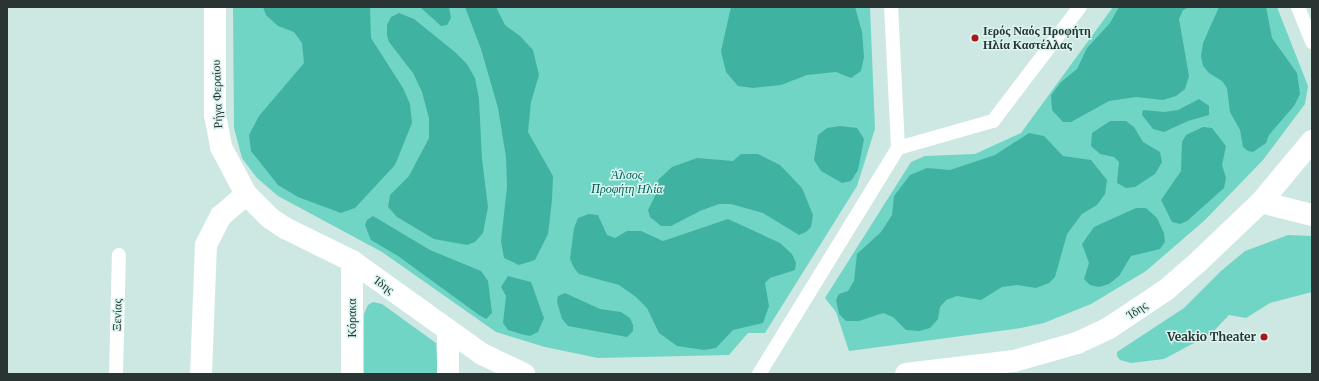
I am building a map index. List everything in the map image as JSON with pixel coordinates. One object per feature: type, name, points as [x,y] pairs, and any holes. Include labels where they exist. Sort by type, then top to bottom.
[{"type":"street","name":"Ρήγα Φεραίου","points":[[215,7],[215,115],[221,147],[246,194]]},
{"type":"street","name":"Ίδης","points":[[906,374],[1014,361],[1077,344],[1109,328],[1166,290],[1261,202],[1312,142]]},
{"type":"street","name":"Ίδης","points":[[246,194],[270,218],[285,228],[352,261],[448,332],[482,354],[524,374]]},
{"type":"street","points":[[201,374],[206,245],[221,216],[246,194]]},
{"type":"street","points":[[1261,202],[1312,215]]},
{"type":"street","name":"Κόρακα","points":[[352,261],[352,374]]},
{"type":"street","points":[[448,332],[448,374]]},
{"type":"lane","points":[[759,374],[898,148],[891,7]]},
{"type":"lane","points":[[898,148],[993,122],[1080,7]]},
{"type":"lane","points":[[1298,7],[1312,42]]},
{"type":"lane","name":"Ξενίας","points":[[116,374],[119,255]]},
{"type":"green space","name":"Άλσος Προφήτη Ηλία","points":[[233,7],[870,7],[875,129],[857,186],[765,333],[748,333],[729,355],[598,358],[545,347],[496,332],[382,252],[278,196],[257,178],[242,158],[234,128]]},
{"type":"green space","points":[[263,7],[370,7],[371,38],[403,88],[410,104],[412,123],[395,165],[355,208],[341,213],[298,197],[278,185],[251,151],[249,135],[259,116],[304,63],[302,43],[294,32],[278,26],[266,15]]},
{"type":"green space","points":[[420,7],[449,7],[451,18],[447,25],[441,26]]},
{"type":"green space","points":[[465,7],[496,7],[505,25],[520,36],[533,50],[539,75],[531,102],[528,132],[553,176],[552,200],[548,234],[535,260],[519,265],[504,258],[501,241],[507,187],[506,157],[498,108],[481,49]]},
{"type":"green space","points":[[731,7],[855,7],[862,32],[864,57],[861,71],[851,78],[836,72],[807,75],[781,85],[753,88],[738,86],[726,72],[721,51]]},
{"type":"green space","points":[[1113,7],[1277,7],[1308,86],[1305,104],[1263,160],[1205,220],[1146,271],[1091,304],[1044,323],[1021,328],[849,351],[836,312],[825,298],[911,162],[925,156],[975,154],[1021,133]]},
{"type":"green space","points":[[1119,7],[1189,7],[1183,10],[1179,19],[1189,76],[1185,89],[1176,96],[1163,100],[1136,97],[1109,101],[1071,122],[1063,122],[1052,110],[1051,95],[1061,82],[1077,69],[1087,48],[1110,23]]},
{"type":"green space","points":[[1219,7],[1266,7],[1272,38],[1297,73],[1300,94],[1294,106],[1269,135],[1266,143],[1253,152],[1248,151],[1243,147],[1240,130],[1230,112],[1227,88],[1222,81],[1209,73],[1203,66],[1201,56],[1203,43]]},
{"type":"green space","points":[[399,13],[414,19],[455,52],[467,64],[475,78],[479,99],[482,159],[488,207],[483,233],[475,242],[467,245],[434,239],[397,217],[388,207],[390,195],[409,176],[429,138],[429,118],[422,92],[413,73],[389,42],[387,35],[387,25],[391,17]]},
{"type":"green space","points":[[1199,99],[1209,106],[1209,115],[1188,121],[1164,132],[1153,129],[1142,115],[1143,110],[1164,112],[1178,110]]},
{"type":"green space","points":[[1110,121],[1126,121],[1134,127],[1143,142],[1160,152],[1162,162],[1155,174],[1135,187],[1126,188],[1117,183],[1119,162],[1114,157],[1100,154],[1091,146],[1092,133]]},
{"type":"green space","points":[[840,126],[857,128],[864,139],[858,170],[851,181],[842,183],[821,171],[814,160],[818,135],[827,128]]},
{"type":"green space","points":[[1203,127],[1212,128],[1226,146],[1222,165],[1226,178],[1224,188],[1187,221],[1180,224],[1172,222],[1161,200],[1181,171],[1182,142],[1186,135]]},
{"type":"green space","points":[[1029,133],[1044,136],[1063,156],[1091,160],[1107,180],[1105,194],[1097,205],[1082,214],[1067,234],[1055,277],[1049,283],[1036,288],[1017,285],[1002,287],[981,300],[957,296],[946,300],[940,307],[938,319],[930,328],[919,331],[906,330],[893,317],[883,313],[859,321],[846,321],[839,314],[836,300],[839,294],[848,291],[854,281],[857,254],[881,232],[892,215],[894,196],[910,175],[927,168],[950,170],[995,155]]},
{"type":"green space","points":[[741,154],[758,154],[780,165],[802,188],[813,215],[811,227],[806,232],[799,235],[763,213],[731,204],[719,204],[700,211],[671,226],[661,226],[650,217],[648,210],[656,194],[658,180],[672,167],[697,158],[733,161]]},
{"type":"green space","points":[[1136,208],[1146,208],[1157,218],[1164,233],[1165,242],[1160,249],[1131,256],[1119,276],[1109,284],[1099,287],[1090,285],[1084,279],[1089,263],[1082,244],[1094,227]]},
{"type":"green space","points":[[589,214],[598,215],[607,235],[615,238],[627,231],[641,231],[663,241],[728,219],[780,243],[792,254],[796,263],[795,270],[770,278],[765,283],[769,306],[763,323],[733,330],[716,348],[704,350],[677,346],[659,333],[647,308],[636,297],[619,285],[579,274],[574,268],[570,259],[574,228],[578,218]]},
{"type":"green space","points":[[373,216],[430,250],[481,271],[488,281],[492,313],[486,319],[479,315],[398,256],[371,240],[365,225],[367,220]]},
{"type":"green space","points":[[1288,235],[1312,236],[1312,292],[1270,303],[1246,318],[1229,315],[1211,334],[1164,359],[1131,363],[1120,360],[1117,356],[1117,352],[1184,308],[1221,271],[1245,251]]},
{"type":"green space","points":[[508,276],[531,282],[544,318],[538,332],[530,336],[508,330],[503,323],[506,296],[501,287]]},
{"type":"green space","points":[[565,293],[600,309],[621,312],[630,318],[633,325],[633,331],[627,337],[568,326],[562,319],[557,302],[558,296]]},
{"type":"green space","points":[[373,302],[382,304],[436,343],[438,374],[364,374],[364,314],[368,305]]},
{"type":"place","name":"Ιερός Ναός Προφήτη Ηλία Καστέλλας","points":[[975,38]]},
{"type":"place","name":"Veakio Theater","points":[[1264,337]]}]
